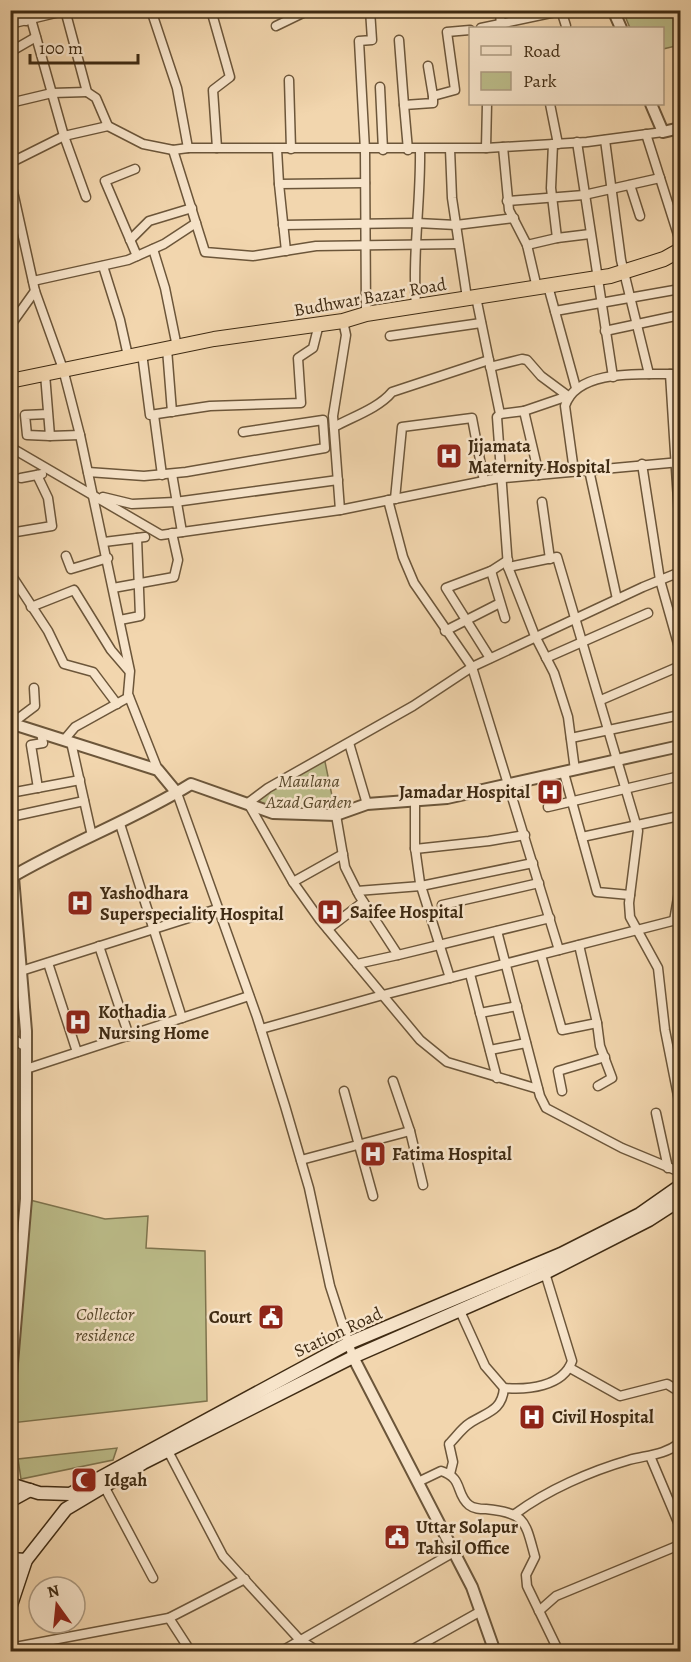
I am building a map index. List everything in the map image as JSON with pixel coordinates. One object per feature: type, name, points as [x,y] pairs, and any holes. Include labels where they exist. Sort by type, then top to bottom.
[{"type":"highway","name":"Budhwar Bazar Road","points":[[10,381],[172,347],[343,321],[366,314],[596,279],[664,259],[681,250]]},
{"type":"main road","name":"Station Road","points":[[10,1484],[30,1490],[70,1494],[349,1343],[561,1254],[640,1214],[681,1186]]},
{"type":"main road","points":[[10,1608],[26,1560],[66,1509],[168,1451],[353,1357],[545,1273],[649,1220],[681,1200]]},
{"type":"main road","points":[[10,1501],[30,1490]]},
{"type":"main road","points":[[10,1559],[26,1560]]},
{"type":"street","points":[[24,10],[36,37],[64,136],[86,197]]},
{"type":"street","points":[[151,10],[177,88],[188,148]]},
{"type":"street","points":[[211,10],[230,77],[213,90],[218,148]]},
{"type":"street","points":[[366,314],[365,150],[359,41],[372,40],[370,10]]},
{"type":"street","points":[[500,10],[501,27],[563,11],[566,26]]},
{"type":"street","points":[[613,10],[621,27]]},
{"type":"street","points":[[10,24],[66,11],[87,92]]},
{"type":"street","points":[[276,26],[303,12]]},
{"type":"street","points":[[433,96],[455,90],[447,32],[469,30]]},
{"type":"street","points":[[10,52],[36,37]]},
{"type":"street","points":[[399,40],[408,150]]},
{"type":"street","points":[[404,105],[433,103],[428,66]]},
{"type":"street","points":[[289,80],[291,149]]},
{"type":"street","points":[[380,87],[383,150]]},
{"type":"street","points":[[10,103],[52,93],[87,92],[96,98],[108,126],[143,144],[172,150],[188,148],[365,150],[486,148],[605,140],[681,128]]},
{"type":"street","points":[[486,148],[487,105]]},
{"type":"street","points":[[550,105],[555,144],[552,197],[557,238]]},
{"type":"street","points":[[651,105],[663,132]]},
{"type":"street","points":[[10,164],[64,136],[108,126]]},
{"type":"street","points":[[646,134],[681,241]]},
{"type":"street","points":[[605,140],[624,272],[649,374]]},
{"type":"street","points":[[577,142],[596,279],[614,377]]},
{"type":"street","points":[[503,147],[509,210],[527,245],[542,287],[555,311],[576,388]]},
{"type":"street","points":[[277,149],[286,251]]},
{"type":"street","points":[[416,306],[413,267],[420,149]]},
{"type":"street","points":[[450,149],[458,244],[471,298],[481,323],[500,414],[497,417],[508,564],[568,717],[575,770]]},
{"type":"street","points":[[172,150],[205,252],[253,256],[316,246],[458,244]]},
{"type":"street","points":[[135,169],[105,181],[137,256]]},
{"type":"street","points":[[10,178],[35,291],[63,369],[94,494],[130,671],[129,697],[158,770],[177,793],[261,1029],[301,1160],[330,1286],[353,1357],[472,1587],[495,1652]]},
{"type":"street","points":[[507,201],[584,195],[660,178]]},
{"type":"street","points":[[279,184],[365,183]]},
{"type":"street","points":[[630,185],[640,216]]},
{"type":"street","points":[[130,240],[149,221],[192,208]]},
{"type":"street","points":[[284,225],[417,223],[456,225],[514,218]]},
{"type":"street","points":[[33,281],[104,266],[137,256],[196,223]]},
{"type":"street","points":[[10,231],[21,227]]},
{"type":"street","points":[[527,245],[590,234]]},
{"type":"street","points":[[153,249],[165,288],[172,347],[172,412]]},
{"type":"street","points":[[104,266],[115,298],[128,356]]},
{"type":"street","points":[[555,311],[681,289]]},
{"type":"street","points":[[10,326],[35,291]]},
{"type":"street","points":[[605,331],[681,315]]},
{"type":"street","points":[[340,510],[333,416],[346,335],[343,321]]},
{"type":"street","points":[[390,336],[481,323]]},
{"type":"street","points":[[142,353],[146,401],[150,415],[210,406],[302,403],[298,358],[313,348],[319,324]]},
{"type":"street","points":[[333,427],[371,407],[392,392],[490,364],[522,358],[568,396]]},
{"type":"street","points":[[45,374],[50,436]]},
{"type":"street","points":[[500,414],[524,411],[568,396],[588,381],[649,374],[681,374]]},
{"type":"street","points":[[670,374],[677,418],[681,532]]},
{"type":"street","points":[[568,396],[565,406],[574,471]]},
{"type":"street","points":[[524,411],[539,475]]},
{"type":"street","points":[[48,414],[25,415],[27,435],[80,435]]},
{"type":"street","points":[[154,414],[162,475]]},
{"type":"street","points":[[484,482],[472,418],[402,427],[391,499],[403,556],[414,583],[472,667],[560,950]]},
{"type":"street","points":[[88,472],[144,476],[172,474],[325,448],[323,420],[243,432]]},
{"type":"street","points":[[10,447],[161,535],[340,510],[501,479],[678,462]]},
{"type":"street","points":[[642,464],[660,580],[681,651]]},
{"type":"street","points":[[589,470],[617,599]]},
{"type":"street","points":[[21,478],[51,472]]},
{"type":"street","points":[[172,474],[175,502],[182,532]]},
{"type":"street","points":[[10,533],[52,526],[48,498],[37,475]]},
{"type":"street","points":[[94,494],[132,504],[175,502],[338,480]]},
{"type":"street","points":[[542,502],[550,559]]},
{"type":"street","points":[[113,588],[174,577],[178,560],[172,533]]},
{"type":"street","points":[[104,542],[141,537],[140,616],[120,620]]},
{"type":"street","points":[[66,556],[71,569],[108,558]]},
{"type":"street","points":[[490,658],[446,588],[508,564],[557,557],[577,618],[638,831],[630,895],[630,916],[658,968],[665,1030],[681,1106]]},
{"type":"street","points":[[491,571],[505,618]]},
{"type":"street","points":[[248,802],[472,667],[535,636],[681,572]]},
{"type":"street","points":[[10,573],[13,583],[48,631],[64,664],[93,672],[117,704]]},
{"type":"street","points":[[31,607],[74,590],[111,650],[130,671]]},
{"type":"street","points":[[445,631],[500,603]]},
{"type":"street","points":[[546,658],[648,613]]},
{"type":"street","points":[[601,700],[681,666]]},
{"type":"street","points":[[11,723],[35,706],[34,688]]},
{"type":"street","points":[[92,836],[80,780],[68,741],[75,727],[129,697]]},
{"type":"street","points":[[571,738],[681,715]]},
{"type":"street","points":[[11,723],[158,770]]},
{"type":"street","points":[[38,788],[31,746],[43,743],[41,733]]},
{"type":"street","points":[[349,743],[367,804]]},
{"type":"street","points":[[10,1388],[12,1324],[26,1198],[26,1047],[12,878],[38,860],[120,824],[191,784],[248,802],[273,813],[336,815],[367,804],[447,798],[681,746]]},
{"type":"street","points":[[564,773],[597,892],[630,895]]},
{"type":"street","points":[[548,807],[681,776]]},
{"type":"street","points":[[10,794],[80,780]]},
{"type":"street","points":[[415,799],[415,849],[421,886],[450,978]]},
{"type":"street","points":[[10,817],[84,801]]},
{"type":"street","points":[[248,802],[293,882],[328,929],[420,1040],[447,1062],[538,1089]]},
{"type":"street","points":[[336,815],[345,867],[363,902],[398,955]]},
{"type":"street","points":[[582,837],[679,816]]},
{"type":"street","points":[[120,824],[182,1018]]},
{"type":"street","points":[[415,849],[489,842],[525,834]]},
{"type":"street","points":[[293,882],[343,854]]},
{"type":"street","points":[[357,891],[421,886],[533,863]]},
{"type":"street","points":[[442,905],[539,883]]},
{"type":"street","points":[[261,1029],[383,995],[677,920],[681,886]]},
{"type":"street","points":[[328,929],[363,902]]},
{"type":"street","points":[[21,971],[217,909]]},
{"type":"street","points":[[357,964],[550,918]]},
{"type":"street","points":[[497,931],[538,1089],[546,1108],[586,1130],[681,1172]]},
{"type":"street","points":[[579,945],[600,1046],[612,1078],[598,1086]]},
{"type":"street","points":[[99,946],[129,1036]]},
{"type":"street","points":[[541,955],[562,1030],[597,1023]]},
{"type":"street","points":[[48,963],[77,1052]]},
{"type":"street","points":[[470,974],[497,1078]]},
{"type":"street","points":[[26,1069],[249,996]]},
{"type":"street","points":[[480,1013],[517,1006]]},
{"type":"street","points":[[10,1037],[26,1047]]},
{"type":"street","points":[[490,1050],[526,1042]]},
{"type":"street","points":[[562,1091],[558,1071],[605,1057]]},
{"type":"street","points":[[393,1081],[410,1131],[423,1185]]},
{"type":"street","points":[[344,1091],[373,1196]]},
{"type":"street","points":[[656,1113],[668,1168]]},
{"type":"street","points":[[301,1160],[410,1131]]},
{"type":"street","points":[[460,1311],[485,1366],[504,1388],[522,1390],[556,1380],[570,1368],[572,1361],[545,1273]]},
{"type":"street","points":[[570,1368],[620,1396],[667,1384],[681,1392]]},
{"type":"street","points":[[450,1474],[453,1462],[449,1444],[468,1424],[495,1410],[503,1401],[504,1388]]},
{"type":"street","points":[[515,1514],[568,1485],[628,1461],[667,1452],[681,1443]]},
{"type":"street","points":[[168,1451],[223,1556],[299,1640],[319,1652]]},
{"type":"street","points":[[650,1456],[681,1527]]},
{"type":"street","points":[[418,1482],[441,1472],[450,1474],[459,1485],[465,1502],[473,1508],[515,1514],[525,1522],[535,1557],[526,1575],[527,1586],[559,1652]]},
{"type":"street","points":[[104,1486],[153,1578]]},
{"type":"street","points":[[539,1611],[556,1596],[677,1546],[681,1542]]},
{"type":"street","points":[[280,1652],[454,1551]]},
{"type":"street","points":[[10,1648],[169,1618],[245,1579]]},
{"type":"street","points":[[408,1652],[481,1611]]},
{"type":"street","points":[[169,1618],[191,1652]]},
{"type":"green space","points":[[623,11],[680,11],[680,45],[664,49],[664,27],[630,27]]},
{"type":"green space","name":"Maulana Azad Garden","points":[[324,757],[336,815],[273,813],[248,803]]},
{"type":"green space","name":"Collector residence","points":[[26,1199],[105,1219],[148,1216],[146,1248],[205,1251],[207,1401],[11,1423]]},
{"type":"green space","points":[[117,1448],[113,1460],[21,1479],[18,1459]]},
{"type":"place","name":"Jijamata Maternity Hospital","points":[[449,456]]},
{"type":"place","name":"Jamadar Hospital","points":[[550,792]]},
{"type":"place","name":"Yashodhara Superspeciality Hospital","points":[[80,903]]},
{"type":"place","name":"Saifee Hospital","points":[[330,912]]},
{"type":"place","name":"Kothadia Nursing Home","points":[[78,1022]]},
{"type":"place","name":"Fatima Hospital","points":[[373,1154]]},
{"type":"place","name":"Court","points":[[271,1317]]},
{"type":"place","name":"Civil Hospital","points":[[532,1417]]},
{"type":"place","name":"Idgah","points":[[84,1480]]},
{"type":"place","name":"Uttar Solapur Tahsil Office","points":[[397,1537]]}]
